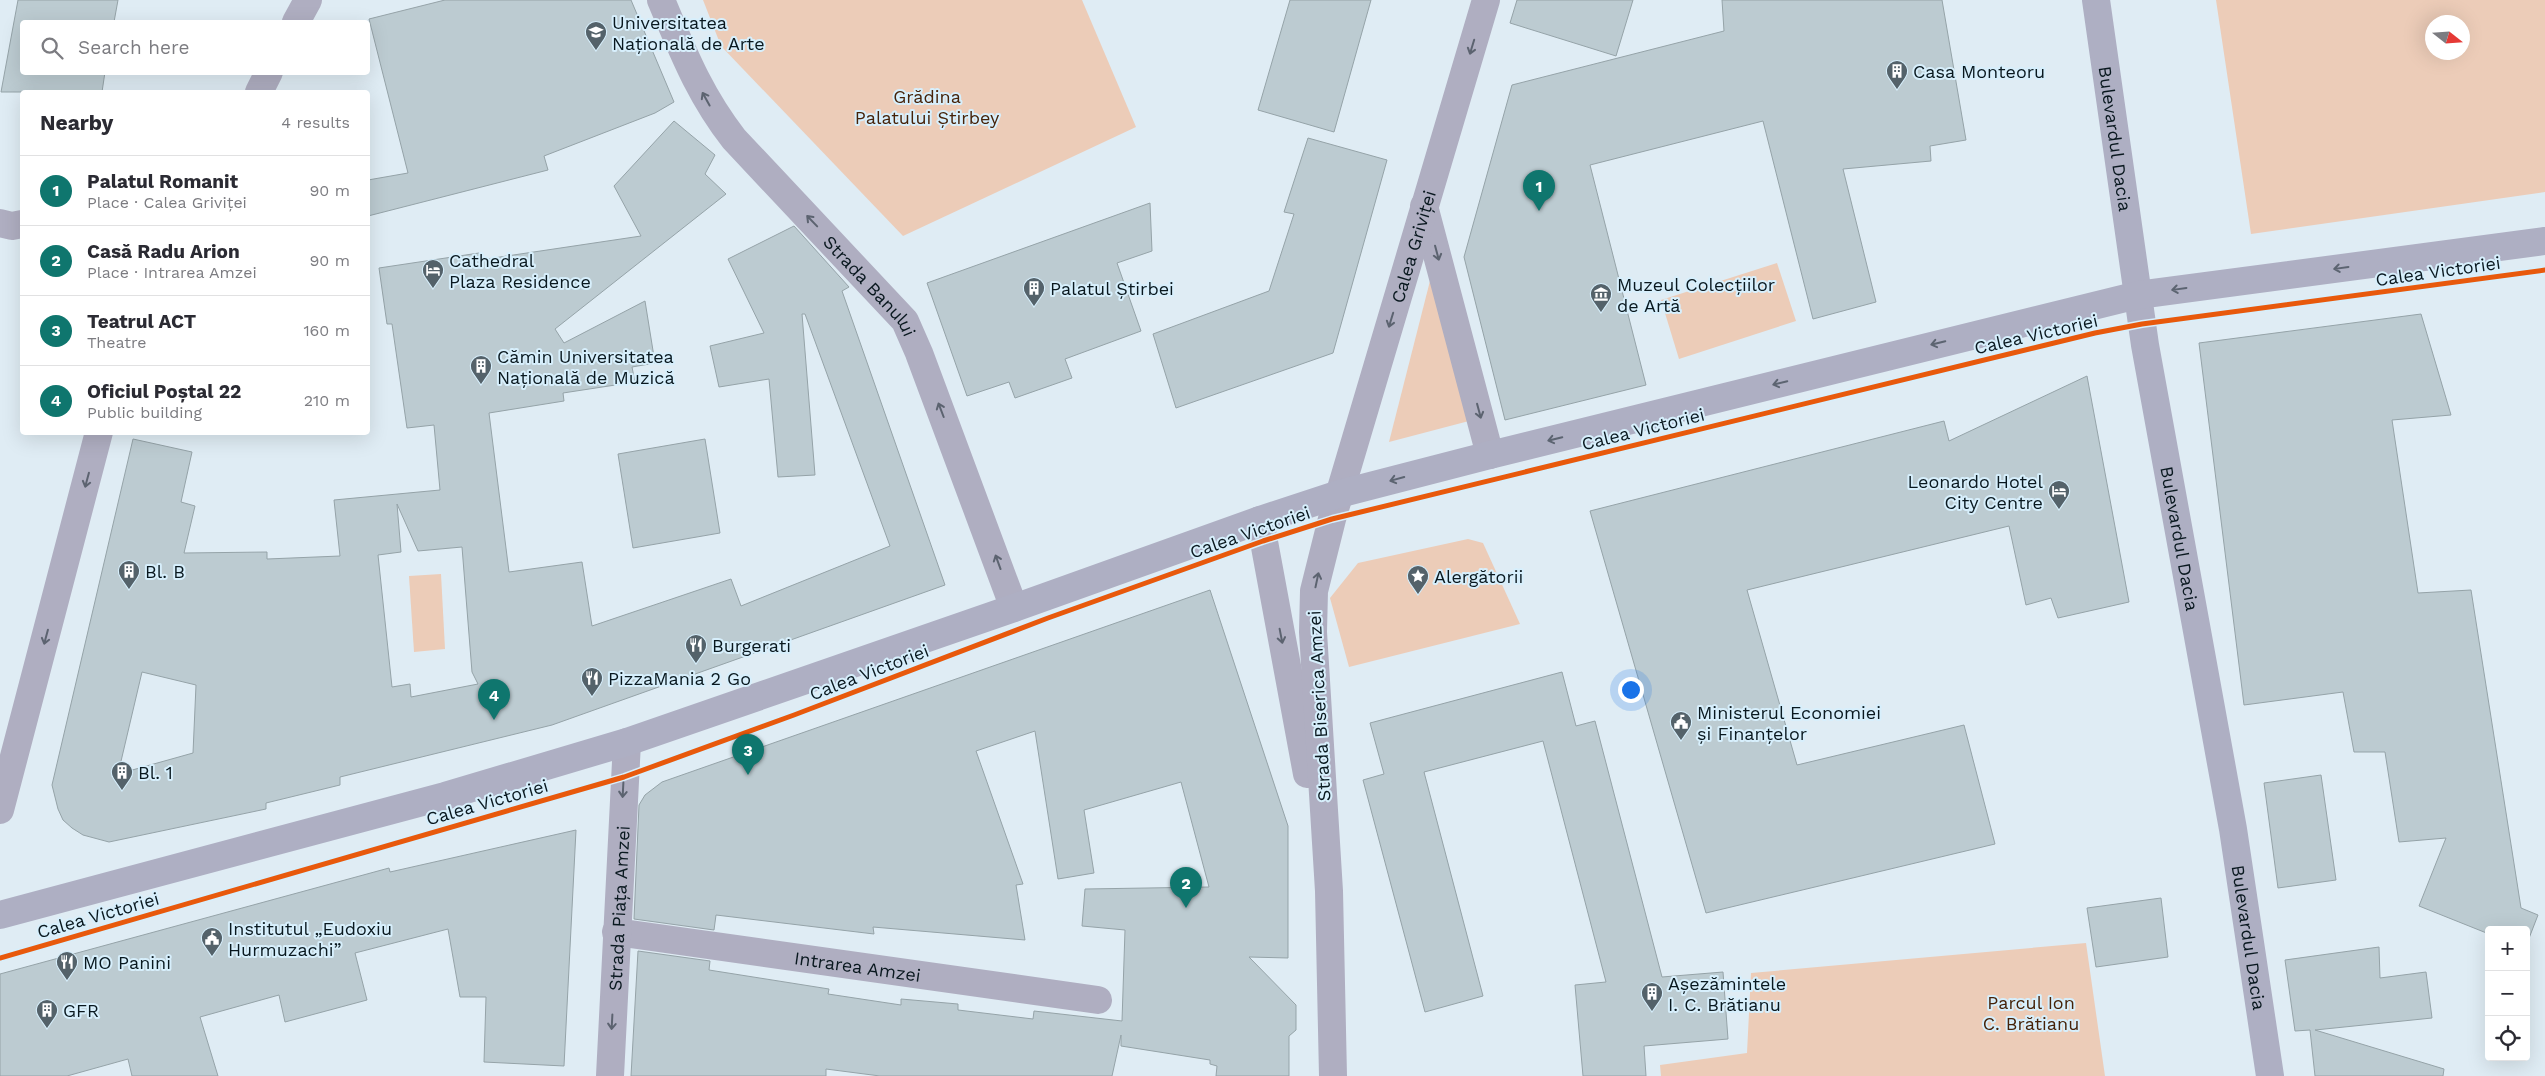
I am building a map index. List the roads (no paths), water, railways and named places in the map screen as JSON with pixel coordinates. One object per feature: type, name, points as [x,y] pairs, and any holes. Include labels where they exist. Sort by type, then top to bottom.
[{"type":"main road","name":"Bulevardul Dacia","points":[[2096,0],[2138,295],[2233,829],[2270,1076]]},
{"type":"main road","name":"Calea Victoriei","points":[[0,915],[445,796],[627,742],[1014,608],[1260,520],[1339,494],[1490,454],[2138,295],[2545,241]]},
{"type":"street","points":[[297,20],[308,0]]},
{"type":"street","name":"Strada Banului","points":[[661,0],[696,82],[713,112],[734,139],[905,321],[920,353],[1014,608]]},
{"type":"street","name":"Calea Griviței","points":[[1339,494],[1486,0]]},
{"type":"street","points":[[260,90],[268,75]]},
{"type":"street","points":[[1424,206],[1490,454]]},
{"type":"street","points":[[0,810],[99,435]]},
{"type":"street","name":"Strada Biserica Amzei","points":[[1333,1076],[1329,891],[1313,632],[1314,591],[1339,494]]},
{"type":"street","name":"Strada Biserica Amzei","points":[[1260,520],[1329,891]]},
{"type":"street","name":"Strada Piața Amzei","points":[[610,1076],[627,742]]},
{"type":"street","name":"Intrarea Amzei","points":[[616,932],[1098,1000]]},
{"type":"place","name":"Universitatea Națională de Arte","points":[[596,51]]},
{"type":"place","name":"Casa Monteoru","points":[[1897,90]]},
{"type":"place","name":"Palatul Romanit","points":[[1539,211]]},
{"type":"place","name":"Cathedral Plaza Residence","points":[[433,289]]},
{"type":"place","name":"Palatul Știrbei","points":[[1034,307]]},
{"type":"place","name":"Muzeul Colecțiilor de Artă","points":[[1601,313]]},
{"type":"place","name":"Cămin Universitatea Națională de Muzică","points":[[481,385]]},
{"type":"place","name":"Leonardo Hotel City Centre","points":[[2059,510]]},
{"type":"place","name":"Bl. B","points":[[129,590]]},
{"type":"place","name":"Alergătorii","points":[[1418,595]]},
{"type":"place","name":"Burgerati","points":[[696,664]]},
{"type":"place","name":"PizzaMania 2 Go","points":[[592,697]]},
{"type":"place","name":"Oficiul Poștal 22","points":[[494,720]]},
{"type":"place","name":"Ministerul Economiei și Finanțelor","points":[[1681,741]]},
{"type":"place","name":"Teatrul ACT","points":[[748,775]]},
{"type":"place","name":"Bl. 1","points":[[122,791]]},
{"type":"place","name":"Casă Radu Arion","points":[[1186,908]]},
{"type":"place","name":"Institutul „Eudoxiu Hurmuzachi”","points":[[212,957]]},
{"type":"place","name":"MO Panini","points":[[67,981]]},
{"type":"place","name":"Așezămintele I. C. Brătianu","points":[[1652,1012]]},
{"type":"place","name":"GFR","points":[[47,1029]]},
{"type":"park label","name":"Grădina Palatului Știrbey","points":[[927,106]]},
{"type":"park label","name":"Parcul Ion C. Brătianu","points":[[2031,1012]]}]
